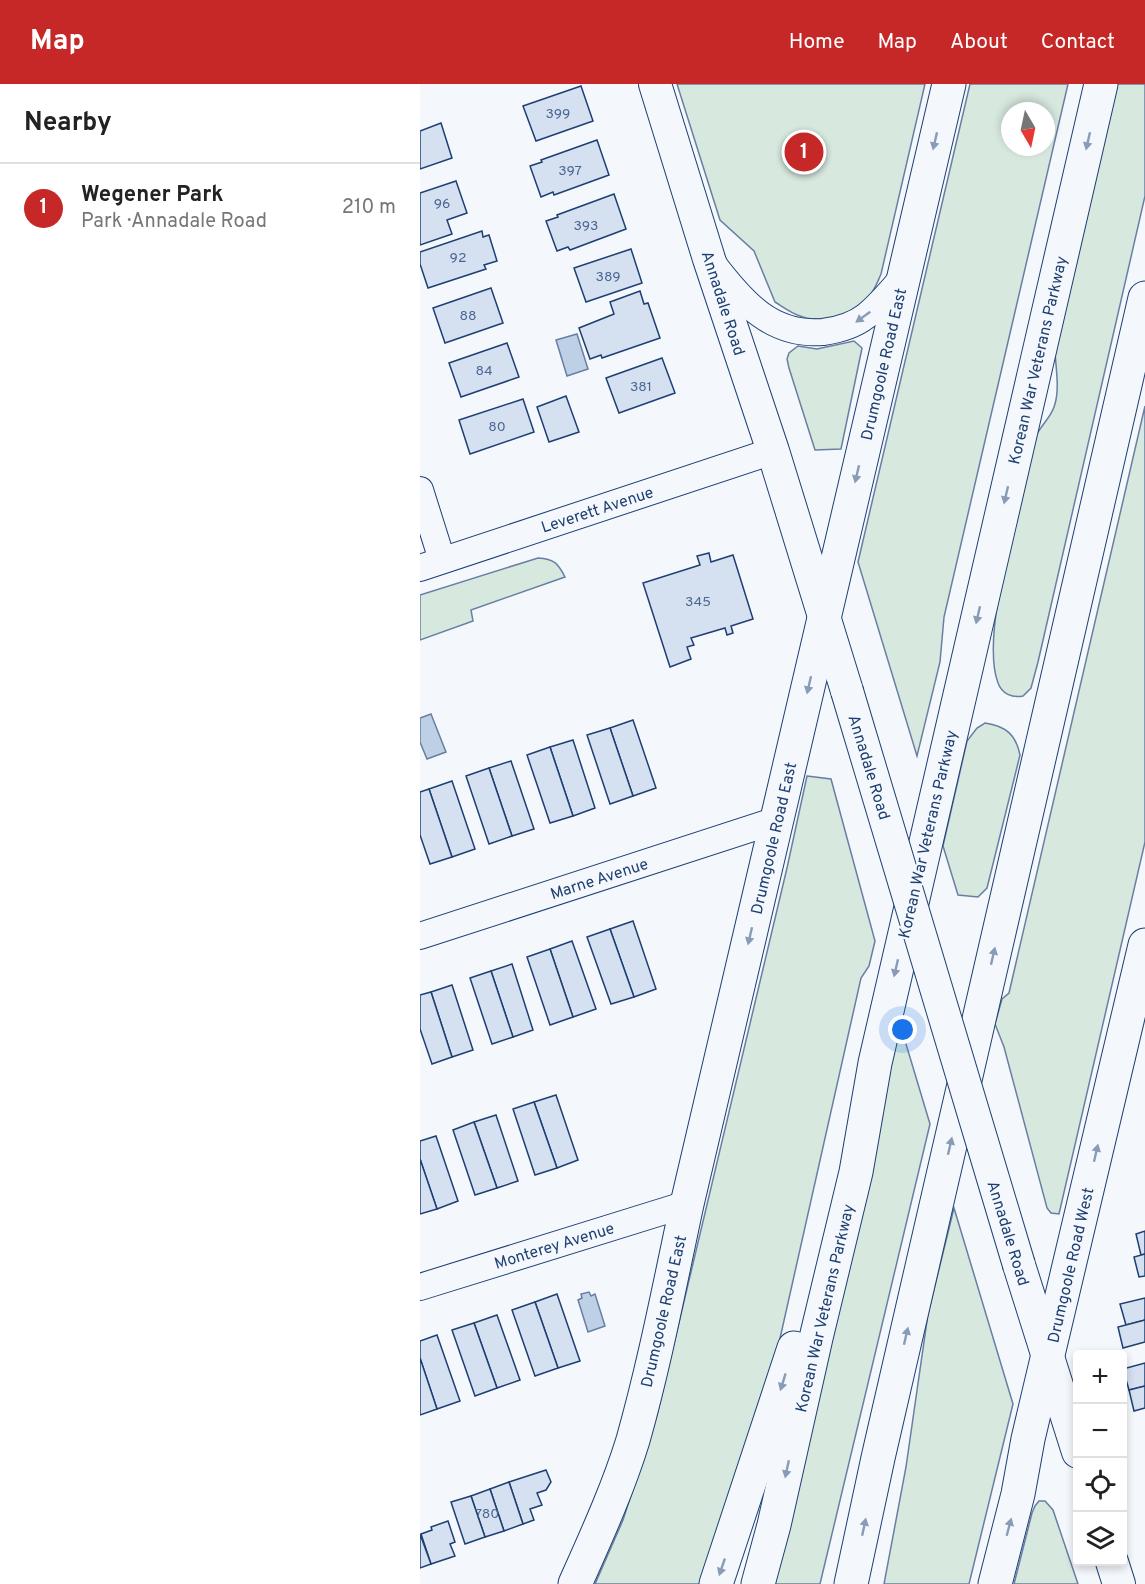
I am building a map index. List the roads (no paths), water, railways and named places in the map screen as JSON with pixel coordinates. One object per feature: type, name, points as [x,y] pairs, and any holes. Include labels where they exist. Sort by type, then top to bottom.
[{"type":"main road","name":"Drumgoole Road East","points":[[575,1584],[613,1496],[632,1442],[646,1390],[687,1204],[949,84]]},
{"type":"main road","name":"Korean War Veterans Parkway","points":[[758,1584],[774,1525],[856,1172],[874,1063],[1101,84]]},
{"type":"main road","points":[[851,1584],[1145,298]]},
{"type":"main road","name":"Drumgoole Road West","points":[[995,1584],[1018,1494],[1028,1439],[1145,945]]},
{"type":"main road","points":[[716,1584],[799,1330],[842,1167],[874,1063]]},
{"type":"street","name":"Annadale Road","points":[[655,84],[709,259],[773,451],[1073,1439]]},
{"type":"street","points":[[709,259],[727,283],[768,320],[791,331],[811,333],[833,331],[851,326],[878,305],[904,276]]},
{"type":"street","name":"Leverett Avenue","points":[[431,564],[773,451]]},
{"type":"street","points":[[420,490],[431,564]]},
{"type":"street","name":"Marne Avenue","points":[[420,936],[777,820]]},
{"type":"street","name":"Monterey Avenue","points":[[420,1287],[687,1204]]},
{"type":"street","points":[[1113,1566],[1119,1584]]},
{"type":"water","points":[[577,334],[588,369],[567,376],[556,340]]},
{"type":"water","points":[[431,714],[446,752],[427,759],[420,742],[420,718]]},
{"type":"water","points":[[589,1292],[591,1296],[595,1294],[605,1326],[588,1332],[578,1300],[582,1298],[581,1294]]},
{"type":"place","name":"Wegener Park","points":[[804,152]]}]
